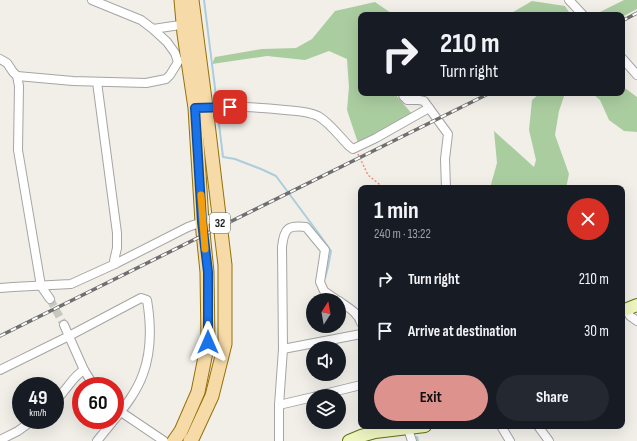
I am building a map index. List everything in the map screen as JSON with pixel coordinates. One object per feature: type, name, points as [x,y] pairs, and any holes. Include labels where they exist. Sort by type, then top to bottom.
[{"type":"main road","name":"32","points":[[181,0],[189,23],[209,107],[225,265],[225,344],[212,396],[190,441]]},
{"type":"main road","name":"32","points":[[189,23],[192,0]]},
{"type":"main road","name":"32","points":[[174,441],[181,431],[198,392],[208,342],[208,272],[202,222],[209,107]]},
{"type":"street","points":[[17,76],[98,82],[146,83],[166,79],[170,75],[178,62],[175,53],[167,42],[141,20],[92,0]]},
{"type":"street","points":[[569,0],[581,12]]},
{"type":"street","points":[[153,29],[189,23]]},
{"type":"street","points":[[0,59],[7,63],[17,76],[19,86],[18,150],[41,286],[50,299]]},
{"type":"street","points":[[625,61],[637,75]]},
{"type":"street","points":[[98,82],[117,233],[115,264]]},
{"type":"street","points":[[404,96],[407,100],[424,101],[448,134],[445,159],[446,185]]},
{"type":"street","points":[[209,107],[272,109],[312,114],[324,120],[349,146],[353,148],[376,138],[429,108]]},
{"type":"street","points":[[0,288],[71,284],[115,264],[188,227],[219,216]]},
{"type":"street","points":[[279,441],[279,405],[283,349],[282,247],[283,236],[287,229],[295,226],[306,227],[325,250],[320,282],[324,291],[327,293]]},
{"type":"street","points":[[0,370],[141,298],[147,300],[150,316],[148,352],[143,374],[134,393],[124,404]]},
{"type":"street","points":[[625,310],[637,305]]},
{"type":"street","points":[[346,306],[354,311],[358,316]]},
{"type":"street","points":[[625,311],[637,321]]},
{"type":"street","points":[[64,325],[88,377]]},
{"type":"street","points":[[283,349],[358,335]]},
{"type":"street","points":[[64,391],[71,381],[84,370]]},
{"type":"street","points":[[345,389],[358,386]]},
{"type":"street","points":[[279,405],[306,399]]},
{"type":"street","points":[[124,414],[164,441]]},
{"type":"street","points":[[0,440],[21,429]]},
{"type":"street","points":[[97,441],[107,429]]},
{"type":"street","points":[[349,441],[375,432],[394,429]]},
{"type":"street","points":[[408,429],[412,441]]},
{"type":"street","points":[[503,429],[510,441]]},
{"type":"street","points":[[540,429],[549,441]]},
{"type":"path","points":[[353,148],[358,154],[368,175],[380,185]]},
{"type":"green space","points":[[624,0],[637,0],[637,9],[625,15],[625,12],[600,12]]},
{"type":"green space","points":[[532,1],[565,6],[569,12],[513,12]]},
{"type":"green space","points":[[375,2],[390,12],[358,12],[358,96],[397,96],[413,115],[358,143],[347,110],[349,87],[347,59],[329,51],[305,60],[267,56],[212,64],[215,57],[262,49],[296,48],[312,39],[335,11]]},
{"type":"green space","points":[[625,88],[637,97],[637,132],[624,131],[609,120],[600,100],[595,96],[625,96]]},
{"type":"green space","points":[[537,96],[564,96],[559,111],[555,135],[569,174],[567,185],[491,185],[497,163],[494,131],[534,167],[536,160],[529,130],[532,100]]},
{"type":"waterway","points":[[204,0],[217,104]]},
{"type":"waterway","points":[[217,108],[223,157],[235,159],[276,176],[331,251],[325,278]]},
{"type":"waterway","points":[[354,307],[358,310]]},
{"type":"waterway","points":[[417,437],[418,441]]},
{"type":"tunnel","points":[[50,299],[64,325]]},
{"type":"railway","points":[[625,19],[637,13]]},
{"type":"railway","points":[[0,336],[484,96]]},
{"type":"slow traffic","points":[[201,195],[205,249]]},
{"type":"route","points":[[208,342],[208,272],[202,222],[195,108],[230,107]]}]
